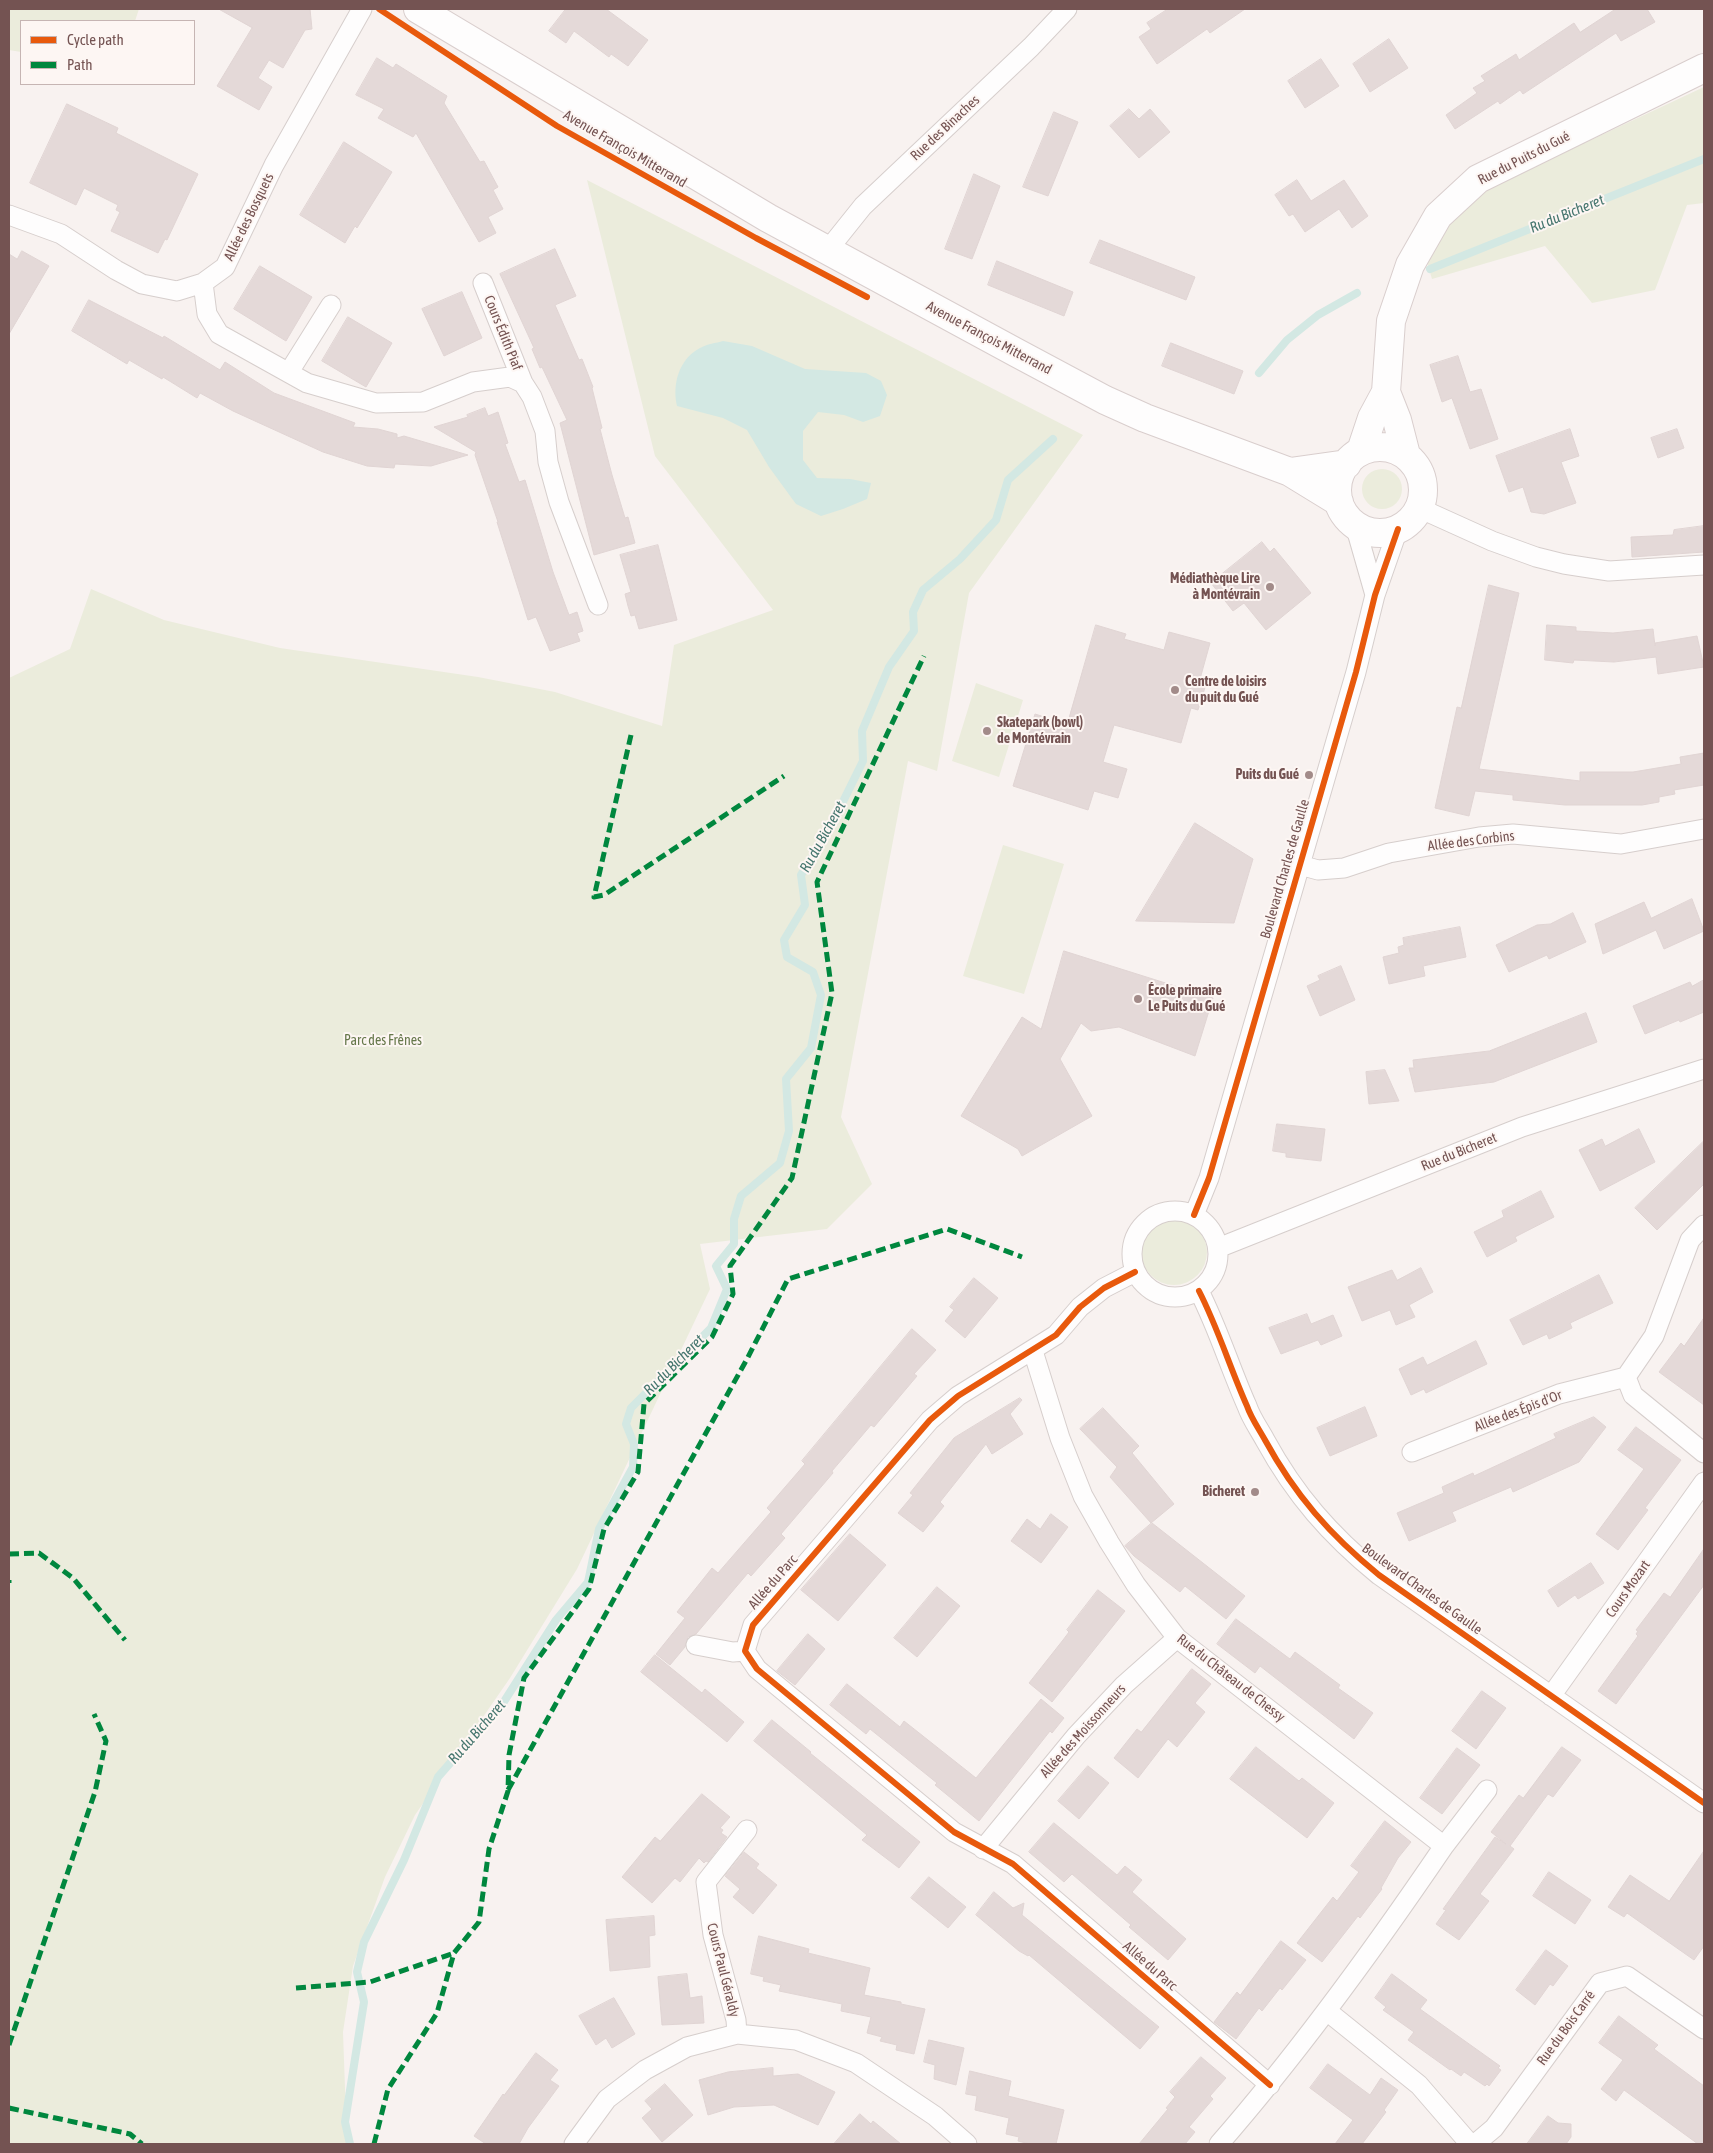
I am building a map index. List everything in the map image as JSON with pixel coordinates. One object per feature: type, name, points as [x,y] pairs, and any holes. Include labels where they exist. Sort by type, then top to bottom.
[{"type":"main road","name":"Avenue François Mitterrand","points":[[418,9],[768,218],[1105,400],[1200,440],[1290,472],[1339,502]]},
{"type":"main road","name":"Rue du Puits du Gué","points":[[1354,458],[1386,392],[1391,322],[1410,265],[1438,216],[1478,179],[1704,68]]},
{"type":"main road","name":"Rue du Puits du Gué","points":[[1386,392],[1397,420],[1406,455]]},
{"type":"main road","points":[[1384,447],[1406,455],[1420,474],[1423,485],[1423,497],[1411,521],[1398,529],[1376,533],[1355,525],[1345,515],[1339,502],[1338,482],[1354,458],[1384,447]]},
{"type":"main road","name":"Avenue François Mitterrand","points":[[1290,472],[1354,458]]},
{"type":"street","name":"Allée des Bosquets","points":[[9,215],[61,234],[116,270],[142,284],[177,291],[203,283],[225,267],[274,165],[362,9]]},
{"type":"street","name":"Rue des Binaches","points":[[827,251],[863,206],[1031,47],[1067,9]]},
{"type":"street","points":[[203,283],[207,314],[219,334],[307,383],[376,403],[423,402],[473,382],[501,378],[510,377],[523,383]]},
{"type":"street","name":"Cours Édith Piaf","points":[[483,283],[523,383],[532,397],[545,431],[548,462],[559,502],[598,605]]},
{"type":"street","points":[[289,372],[331,305]]},
{"type":"street","points":[[1419,508],[1492,541],[1536,557],[1564,564],[1609,571],[1704,565]]},
{"type":"street","name":"Boulevard Charles de Gaulle","points":[[1355,525],[1375,595]]},
{"type":"street","name":"Boulevard Charles de Gaulle","points":[[1194,1215],[1209,1178],[1356,672],[1375,595],[1398,529]]},
{"type":"street","name":"Allée des Corbins","points":[[1300,865],[1318,870],[1344,868],[1389,853],[1479,837],[1513,834],[1621,844],[1704,829]]},
{"type":"street","name":"Rue du Bicheret","points":[[1218,1248],[1522,1127],[1704,1069]]},
{"type":"street","points":[[1177,1211],[1194,1215],[1205,1223],[1214,1234],[1218,1248],[1215,1272],[1208,1283],[1198,1291],[1181,1298],[1162,1296],[1146,1287],[1135,1272],[1131,1255],[1134,1238],[1144,1223],[1159,1214],[1177,1211]]},
{"type":"street","points":[[1704,1225],[1690,1240],[1654,1336],[1626,1377],[1633,1395],[1704,1453]]},
{"type":"street","name":"Allée du Parc","points":[[1135,1272],[1104,1288],[1080,1307],[1056,1335],[958,1396],[930,1420],[753,1625],[745,1651],[757,1668],[954,1832],[1014,1864],[1270,2085]]},
{"type":"street","name":"Boulevard Charles de Gaulle","points":[[1198,1291],[1218,1331],[1247,1408],[1275,1459],[1302,1500],[1322,1524],[1349,1551],[1378,1575],[1704,1803]]},
{"type":"street","name":"Rue du Château de Chessy","points":[[1033,1351],[1060,1438],[1083,1496],[1108,1542],[1136,1584],[1177,1638],[1444,1846]]},
{"type":"street","name":"Allée des Épis d'Or","points":[[1412,1452],[1559,1394],[1626,1377]]},
{"type":"street","name":"Cours Mozart","points":[[1552,1696],[1704,1482]]},
{"type":"street","name":"Allée des Moissonneurs","points":[[983,1848],[1076,1736],[1124,1685],[1177,1638]]},
{"type":"street","points":[[696,1645],[733,1652],[745,1651]]},
{"type":"street","points":[[1219,2144],[1270,2085],[1327,2011],[1444,1846],[1487,1790]]},
{"type":"street","name":"Cours Paul Géraldy","points":[[737,2034],[736,2020],[721,1961],[712,1935],[706,1882],[747,1830]]},
{"type":"street","name":"Rue du Bois Carré","points":[[1475,2144],[1494,2128],[1600,1983],[1627,1976],[1704,2029]]},
{"type":"street","points":[[1327,2011],[1419,2085],[1470,2144]]},
{"type":"street","points":[[574,2144],[607,2099],[645,2070],[686,2046],[737,2034],[796,2040],[856,2063],[935,2116],[966,2144]]},
{"type":"green space","points":[[9,9],[139,9],[135,20],[20,20],[20,52],[9,50]]},
{"type":"green space","points":[[1704,87],[1704,203],[1687,205],[1655,290],[1592,303],[1545,246],[1432,279],[1426,259],[1456,213],[1486,189]]},
{"type":"green space","name":"Parc des Frênes","points":[[587,180],[1083,435],[969,593],[937,771],[908,761],[841,1117],[872,1184],[827,1229],[700,1244],[710,1289],[577,1569],[510,1678],[415,1815],[385,1877],[353,1966],[343,2032],[347,2144],[9,2144],[9,678],[70,649],[91,589],[164,620],[280,648],[478,677],[555,692],[662,726],[674,645],[773,610],[655,456]]},
{"type":"green space","points":[[1382,469],[1396,475],[1402,489],[1396,503],[1382,509],[1368,503],[1362,489],[1368,475]]},
{"type":"green space","name":"Skatepark (bowl) de Montévrain","points":[[976,683],[1023,700],[999,777],[952,761]]},
{"type":"green space","points":[[1003,845],[1064,864],[1024,994],[963,976]]},
{"type":"green space","points":[[1174,1219],[1187,1221],[1202,1234],[1205,1239],[1207,1252],[1205,1265],[1192,1280],[1187,1283],[1174,1285],[1161,1283],[1146,1270],[1143,1265],[1141,1252],[1143,1239],[1156,1224],[1161,1221]]},
{"type":"shaded area","points":[[723,341],[752,346],[805,369],[866,373],[881,381],[887,395],[880,416],[863,422],[844,415],[818,412],[803,431],[803,460],[817,478],[850,479],[871,483],[867,499],[821,516],[796,504],[769,467],[747,430],[723,418],[677,406],[676,389],[682,365],[693,353],[703,347]]},
{"type":"building","points":[[219,9],[310,9],[312,29],[305,30],[283,68],[269,60],[258,78],[272,87],[259,110],[217,86],[252,28]]},
{"type":"building","points":[[566,9],[606,9],[648,40],[628,66],[611,54],[609,57],[574,31],[566,43],[549,31]]},
{"type":"building","points":[[1168,9],[1245,9],[1210,33],[1207,29],[1157,64],[1139,37],[1151,29],[1147,23]]},
{"type":"building","points":[[1616,9],[1647,9],[1655,22],[1621,41],[1616,33],[1523,94],[1520,90],[1500,104],[1498,101],[1455,129],[1446,115],[1477,93],[1473,88],[1485,81],[1481,76],[1516,54],[1519,60],[1574,23],[1580,32]]},
{"type":"building","points":[[1389,39],[1408,68],[1370,92],[1353,64]]},
{"type":"building","points":[[377,58],[393,68],[396,64],[447,96],[444,103],[480,162],[484,161],[498,187],[493,190],[503,209],[488,217],[496,233],[479,242],[416,133],[413,137],[378,118],[384,109],[356,95]]},
{"type":"building","points":[[1321,59],[1339,86],[1305,108],[1288,81]]},
{"type":"building","points":[[67,104],[118,128],[116,133],[198,174],[167,240],[165,239],[158,253],[111,231],[120,212],[116,210],[118,205],[84,188],[76,205],[30,183]]},
{"type":"building","points":[[1129,109],[1139,119],[1150,109],[1170,132],[1139,158],[1110,126]]},
{"type":"building","points":[[1054,112],[1078,122],[1048,196],[1023,187]]},
{"type":"building","points":[[344,142],[392,172],[357,228],[355,226],[345,243],[300,215]]},
{"type":"building","points":[[974,174],[1000,186],[972,259],[945,249]]},
{"type":"building","points":[[1297,180],[1311,201],[1344,180],[1368,216],[1352,228],[1339,209],[1305,232],[1293,214],[1289,216],[1275,195]]},
{"type":"building","points":[[1100,240],[1195,277],[1186,300],[1090,263]]},
{"type":"building","points":[[555,249],[576,296],[555,305],[579,360],[582,359],[593,387],[602,428],[600,429],[612,475],[625,518],[628,517],[635,543],[594,555],[560,423],[567,420],[542,367],[540,368],[532,349],[534,348],[500,274]]},
{"type":"building","points":[[22,251],[49,266],[9,334],[9,254],[17,259]]},
{"type":"building","points":[[997,261],[1073,292],[1064,316],[988,285]]},
{"type":"building","points":[[260,266],[312,297],[286,341],[234,309]]},
{"type":"building","points":[[462,292],[482,338],[444,356],[422,309]]},
{"type":"building","points":[[89,300],[163,338],[164,336],[220,370],[225,362],[274,393],[355,423],[353,427],[378,429],[397,434],[397,438],[404,436],[468,455],[431,466],[395,464],[394,468],[367,466],[323,452],[233,411],[200,393],[197,398],[163,377],[162,379],[129,360],[127,364],[72,331]]},
{"type":"building","points":[[348,317],[392,343],[366,387],[322,361]]},
{"type":"building","points":[[1171,343],[1243,371],[1234,394],[1162,366]]},
{"type":"building","points":[[1458,356],[1470,392],[1481,389],[1498,439],[1470,449],[1452,398],[1442,402],[1430,365]]},
{"type":"building","points":[[485,408],[488,416],[498,412],[508,443],[505,444],[519,482],[525,480],[553,572],[569,615],[577,612],[583,631],[577,633],[580,641],[550,651],[536,617],[528,620],[475,455],[476,452],[434,427],[468,417],[467,415]]},
{"type":"building","points":[[1570,429],[1579,456],[1561,462],[1576,503],[1544,514],[1531,512],[1523,487],[1509,492],[1496,456]]},
{"type":"building","points":[[1677,429],[1684,448],[1658,458],[1651,438]]},
{"type":"building","points":[[1704,526],[1704,552],[1632,557],[1631,537],[1673,535],[1674,530]]},
{"type":"building","points":[[1262,542],[1270,552],[1274,548],[1311,593],[1266,630],[1244,603],[1233,611],[1211,583]]},
{"type":"building","points":[[658,545],[677,620],[639,629],[635,615],[631,616],[628,606],[625,594],[631,592],[620,555]]},
{"type":"building","points":[[1489,585],[1519,593],[1479,769],[1580,781],[1580,772],[1633,772],[1681,764],[1680,757],[1704,753],[1704,785],[1674,790],[1675,794],[1659,797],[1659,802],[1642,805],[1565,805],[1513,800],[1513,795],[1475,791],[1469,816],[1435,808],[1457,707],[1461,708]]},
{"type":"building","points":[[1096,625],[1126,634],[1124,639],[1164,650],[1169,632],[1210,643],[1200,679],[1207,681],[1198,710],[1191,708],[1181,743],[1114,725],[1103,762],[1127,769],[1118,798],[1094,791],[1088,810],[1013,786],[1035,714],[1067,724]]},
{"type":"building","points":[[1547,625],[1576,627],[1576,631],[1613,633],[1653,629],[1655,646],[1655,643],[1697,636],[1704,667],[1658,674],[1656,657],[1614,662],[1574,660],[1573,663],[1545,660]]},
{"type":"building","points":[[1195,823],[1253,859],[1234,923],[1136,921]]},
{"type":"building","points":[[1692,899],[1704,931],[1664,949],[1656,930],[1603,954],[1595,924],[1644,902],[1651,918]]},
{"type":"building","points":[[1573,913],[1586,942],[1549,959],[1547,955],[1509,972],[1496,945],[1537,925],[1550,924]]},
{"type":"building","points":[[1460,927],[1466,957],[1423,966],[1425,976],[1389,984],[1383,957],[1399,953],[1398,947],[1404,945],[1403,938]]},
{"type":"building","points":[[1064,951],[1213,998],[1195,1056],[1119,1027],[1091,1031],[1081,1023],[1060,1059],[1092,1116],[1022,1156],[1018,1149],[961,1116],[1022,1017],[1041,1029]]},
{"type":"building","points":[[1341,966],[1355,1000],[1320,1016],[1307,986],[1320,980],[1318,976]]},
{"type":"building","points":[[1704,980],[1704,1012],[1645,1034],[1633,1006],[1690,982],[1692,986]]},
{"type":"building","points":[[1586,1013],[1597,1042],[1494,1082],[1415,1092],[1409,1068],[1414,1068],[1413,1060],[1489,1051]]},
{"type":"building","points":[[1385,1070],[1399,1101],[1369,1104],[1366,1072]]},
{"type":"building","points":[[1277,1124],[1325,1129],[1321,1161],[1286,1157],[1286,1153],[1273,1151]]},
{"type":"building","points":[[1639,1129],[1655,1162],[1600,1191],[1579,1150],[1602,1139],[1605,1146]]},
{"type":"building","points":[[1704,1141],[1704,1184],[1657,1230],[1635,1208]]},
{"type":"building","points":[[1541,1191],[1554,1217],[1515,1237],[1517,1241],[1487,1257],[1474,1232],[1504,1217],[1502,1211]]},
{"type":"building","points":[[1421,1268],[1433,1292],[1409,1305],[1415,1317],[1396,1325],[1390,1310],[1362,1321],[1348,1287],[1392,1270],[1397,1280]]},
{"type":"building","points":[[1599,1275],[1613,1303],[1570,1323],[1572,1328],[1562,1333],[1549,1339],[1547,1334],[1523,1345],[1510,1320]]},
{"type":"building","points":[[974,1278],[998,1298],[965,1338],[945,1321],[954,1310],[950,1307]]},
{"type":"building","points":[[1307,1314],[1311,1324],[1333,1315],[1342,1336],[1321,1345],[1318,1340],[1281,1354],[1269,1328]]},
{"type":"building","points":[[1704,1318],[1704,1405],[1659,1372],[1681,1343],[1684,1346]]},
{"type":"building","points":[[912,1329],[936,1350],[914,1374],[917,1376],[874,1427],[871,1425],[781,1534],[785,1538],[751,1576],[748,1573],[696,1634],[688,1637],[685,1647],[670,1665],[656,1654],[685,1618],[677,1612],[712,1568],[718,1573],[771,1512],[767,1508],[805,1464],[802,1461]]},
{"type":"building","points":[[1476,1341],[1487,1364],[1426,1393],[1424,1389],[1411,1395],[1399,1369],[1423,1357],[1427,1365]]},
{"type":"building","points":[[1020,1398],[1022,1400],[1010,1414],[1023,1434],[992,1454],[986,1444],[940,1502],[944,1506],[923,1532],[898,1513],[913,1495],[910,1493],[954,1438]]},
{"type":"building","points":[[1365,1407],[1377,1436],[1330,1456],[1317,1428]]},
{"type":"building","points":[[1103,1408],[1139,1446],[1132,1453],[1174,1504],[1151,1523],[1110,1477],[1117,1467],[1080,1429]]},
{"type":"building","points":[[1594,1417],[1606,1427],[1579,1462],[1513,1492],[1511,1487],[1452,1512],[1456,1521],[1409,1541],[1397,1513],[1444,1493],[1442,1487],[1473,1473],[1474,1476],[1556,1438],[1554,1434]]},
{"type":"building","points":[[1636,1427],[1681,1460],[1645,1508],[1648,1510],[1618,1550],[1596,1534],[1644,1469],[1618,1450]]},
{"type":"building","points":[[1051,1514],[1068,1527],[1041,1563],[1011,1541],[1027,1519],[1040,1529]]},
{"type":"building","points":[[1152,1523],[1245,1596],[1226,1619],[1185,1586],[1180,1592],[1134,1556],[1125,1546]]},
{"type":"building","points":[[850,1534],[886,1565],[838,1621],[801,1590]]},
{"type":"building","points":[[1704,1549],[1704,1585],[1616,1704],[1598,1691],[1638,1636],[1636,1634],[1638,1631],[1636,1630],[1664,1593],[1670,1597]]},
{"type":"building","points":[[1591,1563],[1604,1583],[1578,1599],[1575,1595],[1558,1607],[1548,1591]]},
{"type":"building","points":[[937,1587],[960,1606],[917,1657],[894,1638]]},
{"type":"building","points":[[1098,1590],[1125,1611],[1052,1702],[1029,1683],[1069,1632],[1067,1630]]},
{"type":"building","points":[[1236,1619],[1290,1659],[1295,1652],[1340,1685],[1338,1688],[1373,1713],[1354,1739],[1260,1666],[1255,1673],[1217,1644]]},
{"type":"building","points":[[808,1634],[825,1649],[795,1685],[777,1671]]},
{"type":"building","points":[[655,1655],[702,1693],[705,1689],[744,1722],[727,1742],[641,1672]]},
{"type":"building","points":[[1192,1669],[1211,1684],[1195,1703],[1205,1712],[1177,1747],[1168,1739],[1138,1778],[1114,1758],[1137,1729],[1141,1732]]},
{"type":"building","points":[[847,1684],[900,1727],[904,1721],[976,1778],[1041,1699],[1064,1718],[1052,1733],[1050,1731],[979,1821],[935,1785],[937,1783],[870,1729],[866,1734],[830,1705]]},
{"type":"building","points":[[1482,1691],[1506,1708],[1476,1749],[1452,1731]]},
{"type":"building","points":[[772,1720],[920,1842],[899,1868],[862,1840],[867,1835],[754,1741]]},
{"type":"building","points":[[1256,1747],[1299,1781],[1302,1778],[1334,1803],[1307,1838],[1230,1779]]},
{"type":"building","points":[[1562,1747],[1581,1760],[1553,1797],[1548,1794],[1510,1846],[1514,1849],[1480,1894],[1489,1901],[1459,1940],[1436,1924],[1446,1910],[1443,1909],[1495,1837],[1506,1844],[1491,1832],[1519,1795],[1523,1798]]},
{"type":"building","points":[[1457,1748],[1480,1765],[1442,1814],[1420,1798]]},
{"type":"building","points":[[1088,1766],[1109,1783],[1079,1819],[1058,1801]]},
{"type":"building","points":[[702,1794],[730,1817],[720,1828],[723,1830],[721,1833],[727,1837],[708,1862],[704,1863],[699,1858],[680,1882],[675,1878],[652,1903],[622,1877],[655,1837],[660,1841]]},
{"type":"building","points":[[1385,1821],[1411,1842],[1398,1858],[1382,1889],[1322,1962],[1297,1943],[1333,1897],[1337,1901],[1359,1872],[1351,1866]]},
{"type":"building","points":[[1054,1823],[1117,1875],[1125,1866],[1142,1880],[1132,1892],[1186,1939],[1168,1960],[1072,1874],[1064,1882],[1029,1852]]},
{"type":"building","points":[[1704,1851],[1704,1946],[1694,1960],[1627,1913],[1624,1917],[1608,1907],[1630,1875],[1669,1901]]},
{"type":"building","points":[[744,1852],[759,1864],[756,1868],[777,1885],[753,1914],[733,1897],[740,1889],[725,1876]]},
{"type":"building","points":[[1549,1872],[1591,1900],[1575,1924],[1533,1896]]},
{"type":"building","points":[[929,1877],[966,1907],[948,1928],[911,1898]]},
{"type":"building","points":[[994,1892],[1013,1908],[1024,1903],[1022,1915],[1159,2027],[1140,2049],[1029,1955],[1019,1951],[976,1915]]},
{"type":"building","points":[[654,1916],[655,1935],[649,1936],[650,1967],[610,1971],[606,1920]]},
{"type":"building","points":[[759,1936],[809,1949],[808,1953],[870,1968],[864,1995],[925,2009],[914,2054],[896,2050],[897,2045],[880,2041],[882,2037],[867,2033],[871,2017],[841,2011],[842,2004],[779,1991],[781,1985],[763,1981],[764,1977],[751,1974]]},
{"type":"building","points":[[1281,1941],[1306,1960],[1262,2011],[1259,2008],[1236,2039],[1214,2022],[1237,1992],[1240,1995]]},
{"type":"building","points":[[1546,1950],[1568,1966],[1553,1986],[1550,1984],[1535,2005],[1516,1990]]},
{"type":"building","points":[[687,1974],[690,1998],[702,1996],[704,2023],[662,2025],[658,1977]]},
{"type":"building","points":[[1392,1974],[1427,2000],[1420,2009],[1500,2066],[1498,2068],[1501,2070],[1489,2086],[1487,2084],[1485,2086],[1464,2072],[1461,2076],[1450,2070],[1408,2040],[1414,2032],[1383,2010],[1386,2007],[1375,1998]]},
{"type":"building","points":[[614,1998],[635,2034],[612,2048],[606,2038],[596,2045],[579,2016]]},
{"type":"building","points":[[1619,2016],[1658,2045],[1654,2049],[1704,2086],[1704,2144],[1698,2144],[1624,2090],[1616,2101],[1601,2089],[1623,2060],[1599,2043]]},
{"type":"building","points":[[929,2040],[964,2048],[956,2085],[934,2079],[935,2065],[924,2062]]},
{"type":"building","points":[[536,2053],[558,2070],[550,2080],[559,2086],[528,2128],[519,2144],[486,2144],[474,2136],[503,2094]]},
{"type":"building","points":[[1201,2057],[1226,2078],[1210,2096],[1213,2099],[1189,2127],[1195,2132],[1185,2144],[1139,2144],[1168,2109],[1166,2108],[1175,2097],[1170,2092]]},
{"type":"building","points":[[1328,2064],[1370,2095],[1381,2078],[1398,2090],[1384,2110],[1386,2112],[1362,2144],[1335,2144],[1353,2120],[1310,2088]]},
{"type":"building","points":[[773,2068],[773,2076],[798,2074],[835,2092],[818,2125],[774,2105],[734,2107],[708,2115],[699,2080],[728,2072]]},
{"type":"building","points":[[970,2071],[1011,2081],[1008,2096],[1064,2110],[1056,2144],[1030,2144],[1018,2141],[1019,2137],[1006,2134],[1009,2118],[975,2110],[977,2096],[966,2094]]},
{"type":"building","points":[[665,2084],[693,2115],[662,2142],[642,2118],[652,2109],[645,2101]]},
{"type":"building","points":[[860,2114],[871,2124],[873,2121],[901,2144],[834,2144]]},
{"type":"building","points":[[1548,2116],[1558,2123],[1571,2124],[1571,2137],[1566,2144],[1527,2144]]},
{"type":"waterway","name":"Ru du Bicheret","points":[[1430,269],[1704,159]]},
{"type":"waterway","name":"Ru du Bicheret","points":[[1259,373],[1287,340],[1318,315],[1357,293]]},
{"type":"waterway","name":"Ru du Bicheret","points":[[350,2144],[345,2122],[364,2002],[357,1972],[364,1942],[404,1860],[438,1777],[498,1711],[556,1620],[588,1582],[599,1529],[633,1467],[634,1444],[626,1424],[631,1408],[711,1328],[727,1289],[716,1266],[734,1244],[734,1219],[741,1196],[780,1163],[789,1131],[786,1079],[811,1048],[821,995],[813,972],[787,957],[784,940],[805,905],[801,875],[828,832],[863,761],[862,731],[889,667],[914,631],[913,612],[923,590],[960,559],[996,520],[1008,480],[1053,439]]},
{"type":"marked path","points":[[374,2144],[388,2089],[437,2013],[454,1953],[479,1922],[489,1849],[508,1791],[509,1755],[524,1678],[589,1589],[604,1529],[638,1472],[644,1404],[712,1337],[733,1294],[730,1266],[792,1178],[832,993],[817,882],[924,656]]},
{"type":"marked path","points":[[631,735],[594,897],[604,895],[784,776]]},
{"type":"marked path","points":[[508,1790],[747,1359],[788,1279],[947,1229],[1022,1257]]},
{"type":"marked path","points":[[9,1554],[39,1553],[73,1578],[125,1640]]},
{"type":"marked path","points":[[9,2045],[95,1792],[106,1741],[94,1714]]},
{"type":"marked path","points":[[296,1988],[370,1982],[454,1953]]},
{"type":"marked path","points":[[9,2108],[130,2134],[142,2144]]},
{"type":"cycle path","points":[[379,9],[557,126],[756,238],[867,297]]},
{"type":"cycle path","points":[[1194,1215],[1209,1178],[1356,672],[1375,595],[1398,529]]},
{"type":"cycle path","points":[[1135,1272],[1104,1288],[1080,1307],[1056,1335],[958,1396],[930,1420],[753,1625],[745,1651],[757,1669],[954,1832],[1013,1864],[1270,2085]]},
{"type":"cycle path","points":[[1199,1291],[1253,1419],[1289,1479],[1329,1529],[1379,1575],[1704,1803]]},
{"type":"place","name":"Médiathèque Lire à Montévrain","points":[[1270,587]]},
{"type":"place","name":"Centre de loisirs du puit du Gué","points":[[1175,690]]},
{"type":"place","name":"Skatepark (bowl) de Montévrain","points":[[987,731]]},
{"type":"place","name":"Puits du Gué","points":[[1309,775]]},
{"type":"place","name":"École primaire Le Puits du Gué","points":[[1138,999]]},
{"type":"place","name":"Bicheret","points":[[1255,1492]]}]
